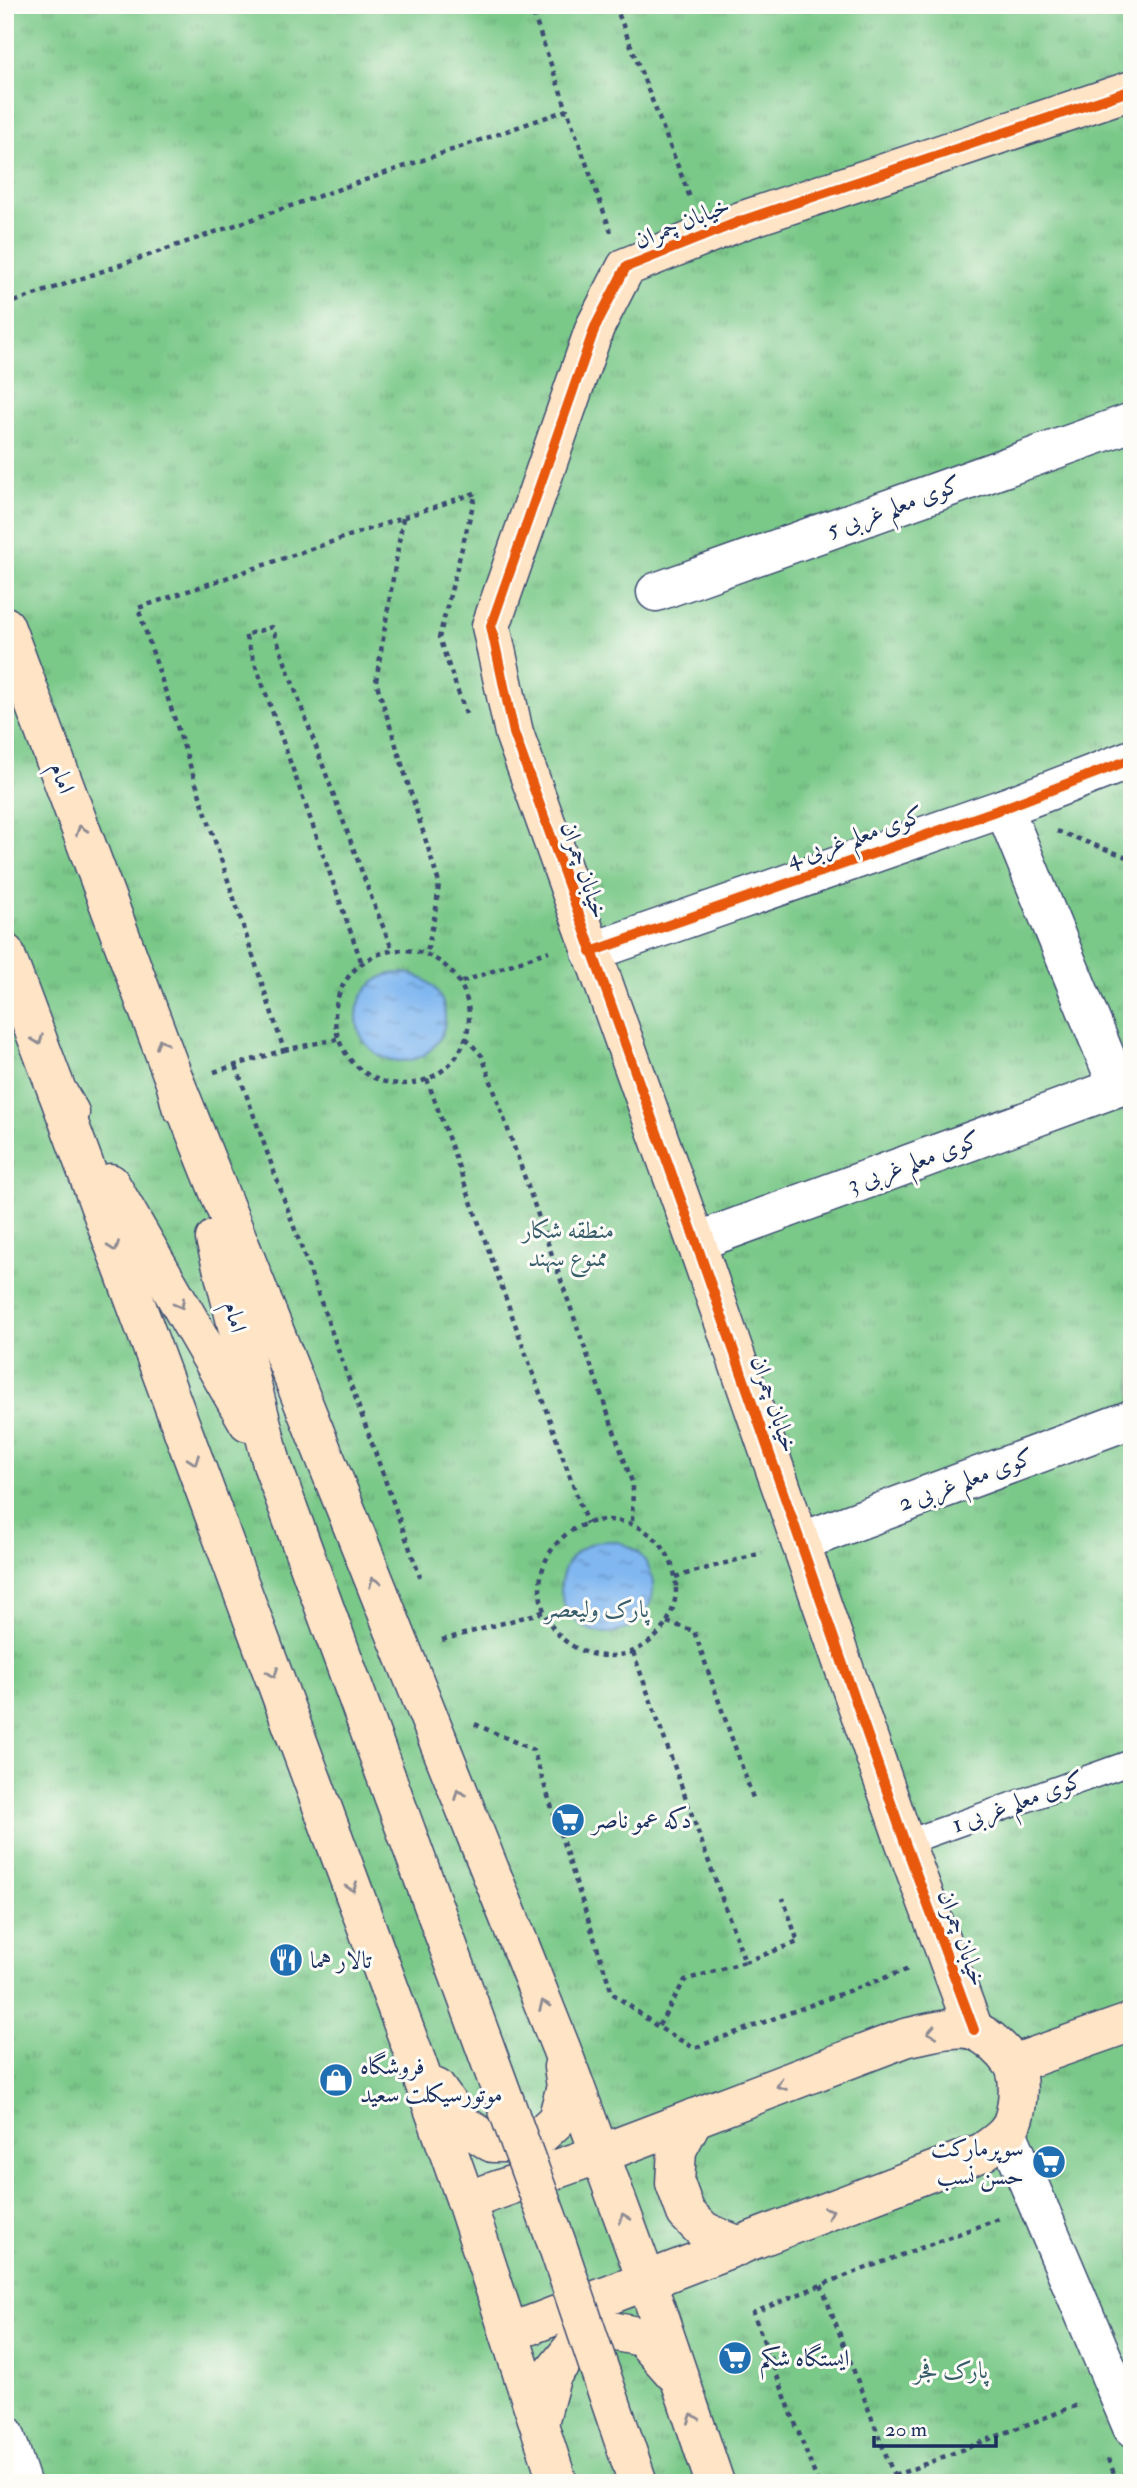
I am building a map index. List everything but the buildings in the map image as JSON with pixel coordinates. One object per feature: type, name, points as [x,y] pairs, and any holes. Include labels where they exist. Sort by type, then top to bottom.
[{"type":"main road","name":"خیابان چمران","points":[[974,2030],[905,1843],[696,1242],[514,733],[491,626],[594,327],[626,267],[741,221],[1132,90]]},
{"type":"main road","name":"امام","points":[[5,626],[175,1082],[272,1464]]},
{"type":"main road","name":"امام","points":[[5,953],[57,1091],[272,1464]]},
{"type":"main road","points":[[175,1082],[561,2048],[647,2282],[715,2483]]},
{"type":"main road","points":[[57,1091],[416,2060],[466,2201],[558,2483]]},
{"type":"main road","points":[[272,1464],[557,2244],[638,2483]]},
{"type":"main road","points":[[1013,2064],[1132,2022]]},
{"type":"main road","points":[[466,2201],[600,2154],[905,2038],[944,2030],[974,2030],[996,2045],[1013,2064],[1018,2091],[1016,2114],[1007,2132],[983,2152],[510,2333]]},
{"type":"main road","points":[[416,2060],[462,2124],[492,2143],[532,2143],[557,2120],[566,2086],[561,2048]]},
{"type":"main road","points":[[694,2118],[677,2150],[675,2183],[686,2213],[704,2231],[739,2246]]},
{"type":"main road","points":[[539,2423],[552,2374],[575,2345],[606,2330],[642,2337],[680,2379]]},
{"type":"street","name":"کوی معلم غربی 5","points":[[656,592],[1132,422]]},
{"type":"street","name":"کوی معلم غربی 4","points":[[589,945],[1004,808],[1132,759]]},
{"type":"street","points":[[1004,808],[1125,1085]]},
{"type":"street","name":"کوی معلم غربی 3","points":[[696,1242],[1125,1085]]},
{"type":"street","name":"کوی معلم غربی 2","points":[[800,1542],[1132,1419]]},
{"type":"street","points":[[1007,2132],[1131,2423]]},
{"type":"street","points":[[5,2434],[21,2483]]},
{"type":"lane","name":"کوی معلم غربی 1","points":[[905,1843],[1132,1762]]},
{"type":"path","points":[[530,5],[626,267]]},
{"type":"path","points":[[615,5],[705,236]]},
{"type":"path","points":[[5,305],[567,110]]},
{"type":"path","points":[[284,1050],[138,608],[475,493],[439,638],[467,716]]},
{"type":"path","points":[[403,518],[376,681],[439,883],[427,952]]},
{"type":"path","points":[[361,961],[245,635],[272,627],[393,951]]},
{"type":"path","points":[[1049,828],[1132,859]]},
{"type":"path","points":[[462,982],[589,945]]},
{"type":"path","points":[[393,951],[427,952],[447,964],[462,982],[469,1004],[470,1027],[462,1049],[447,1067],[427,1079],[404,1084],[383,1081],[363,1073],[347,1058],[337,1039],[333,1017],[337,996],[346,977],[361,961],[393,951]]},
{"type":"path","points":[[466,1038],[482,1056],[633,1485],[632,1525]]},
{"type":"path","points":[[175,1082],[284,1050],[337,1039]]},
{"type":"path","points":[[236,1066],[424,1588]]},
{"type":"path","points":[[427,1079],[587,1524]]},
{"type":"path","points":[[610,1521],[632,1525],[652,1537],[667,1555],[675,1577],[675,1600],[667,1622],[653,1639],[633,1652],[610,1656],[589,1654],[569,1645],[553,1630],[543,1612],[539,1589],[542,1569],[552,1549],[567,1533],[587,1524],[610,1521]]},
{"type":"path","points":[[675,1577],[800,1542]]},
{"type":"path","points":[[438,1627],[442,1640],[543,1612]]},
{"type":"path","points":[[667,1622],[694,1631],[753,1798]]},
{"type":"path","points":[[633,1652],[745,1962]]},
{"type":"path","points":[[466,1720],[533,1750],[612,1993],[694,2048],[915,1967]]},
{"type":"path","points":[[658,2026],[685,1980],[798,1942],[783,1898]]},
{"type":"path","points":[[818,2483],[753,2313],[1013,2214]]},
{"type":"path","points":[[821,2285],[894,2476]]},
{"type":"path","points":[[874,2483],[1085,2402]]},
{"type":"green space","name":"منطقه شکار ممنوع سهند","points":[[5,5],[1132,5],[1132,2483],[5,2483]]},
{"type":"water","points":[[401,973],[426,980],[438,992],[445,1017],[438,1042],[426,1054],[401,1061],[376,1054],[364,1042],[357,1017],[364,992],[376,980]]},
{"type":"water","points":[[607,1541],[625,1544],[640,1554],[650,1569],[653,1587],[650,1605],[640,1620],[625,1630],[607,1633],[589,1630],[574,1620],[564,1605],[561,1587],[564,1569],[574,1554],[589,1544]]},
{"type":"cycle path","points":[[974,2030],[905,1843],[696,1242],[514,733],[491,626],[595,327],[626,267],[741,221],[1132,90]]},
{"type":"cycle path","points":[[591,952],[1004,808],[1132,759]]},
{"type":"place","name":"دکه عمو ناصر","points":[[568,1820]]},
{"type":"place","name":"تالار هما","points":[[286,1960]]},
{"type":"place","name":"فروشگاه موتورسیکلت سعید","points":[[336,2080]]},
{"type":"place","name":"سوپرمارکت حسن نسب","points":[[1049,2162]]},
{"type":"place","name":"ایستگاه شکم","points":[[735,2358]]},
{"type":"park label","name":"پارک ولیعصر","points":[[597,1609]]},
{"type":"park label","name":"پارک فجر","points":[[951,2370]]}]
